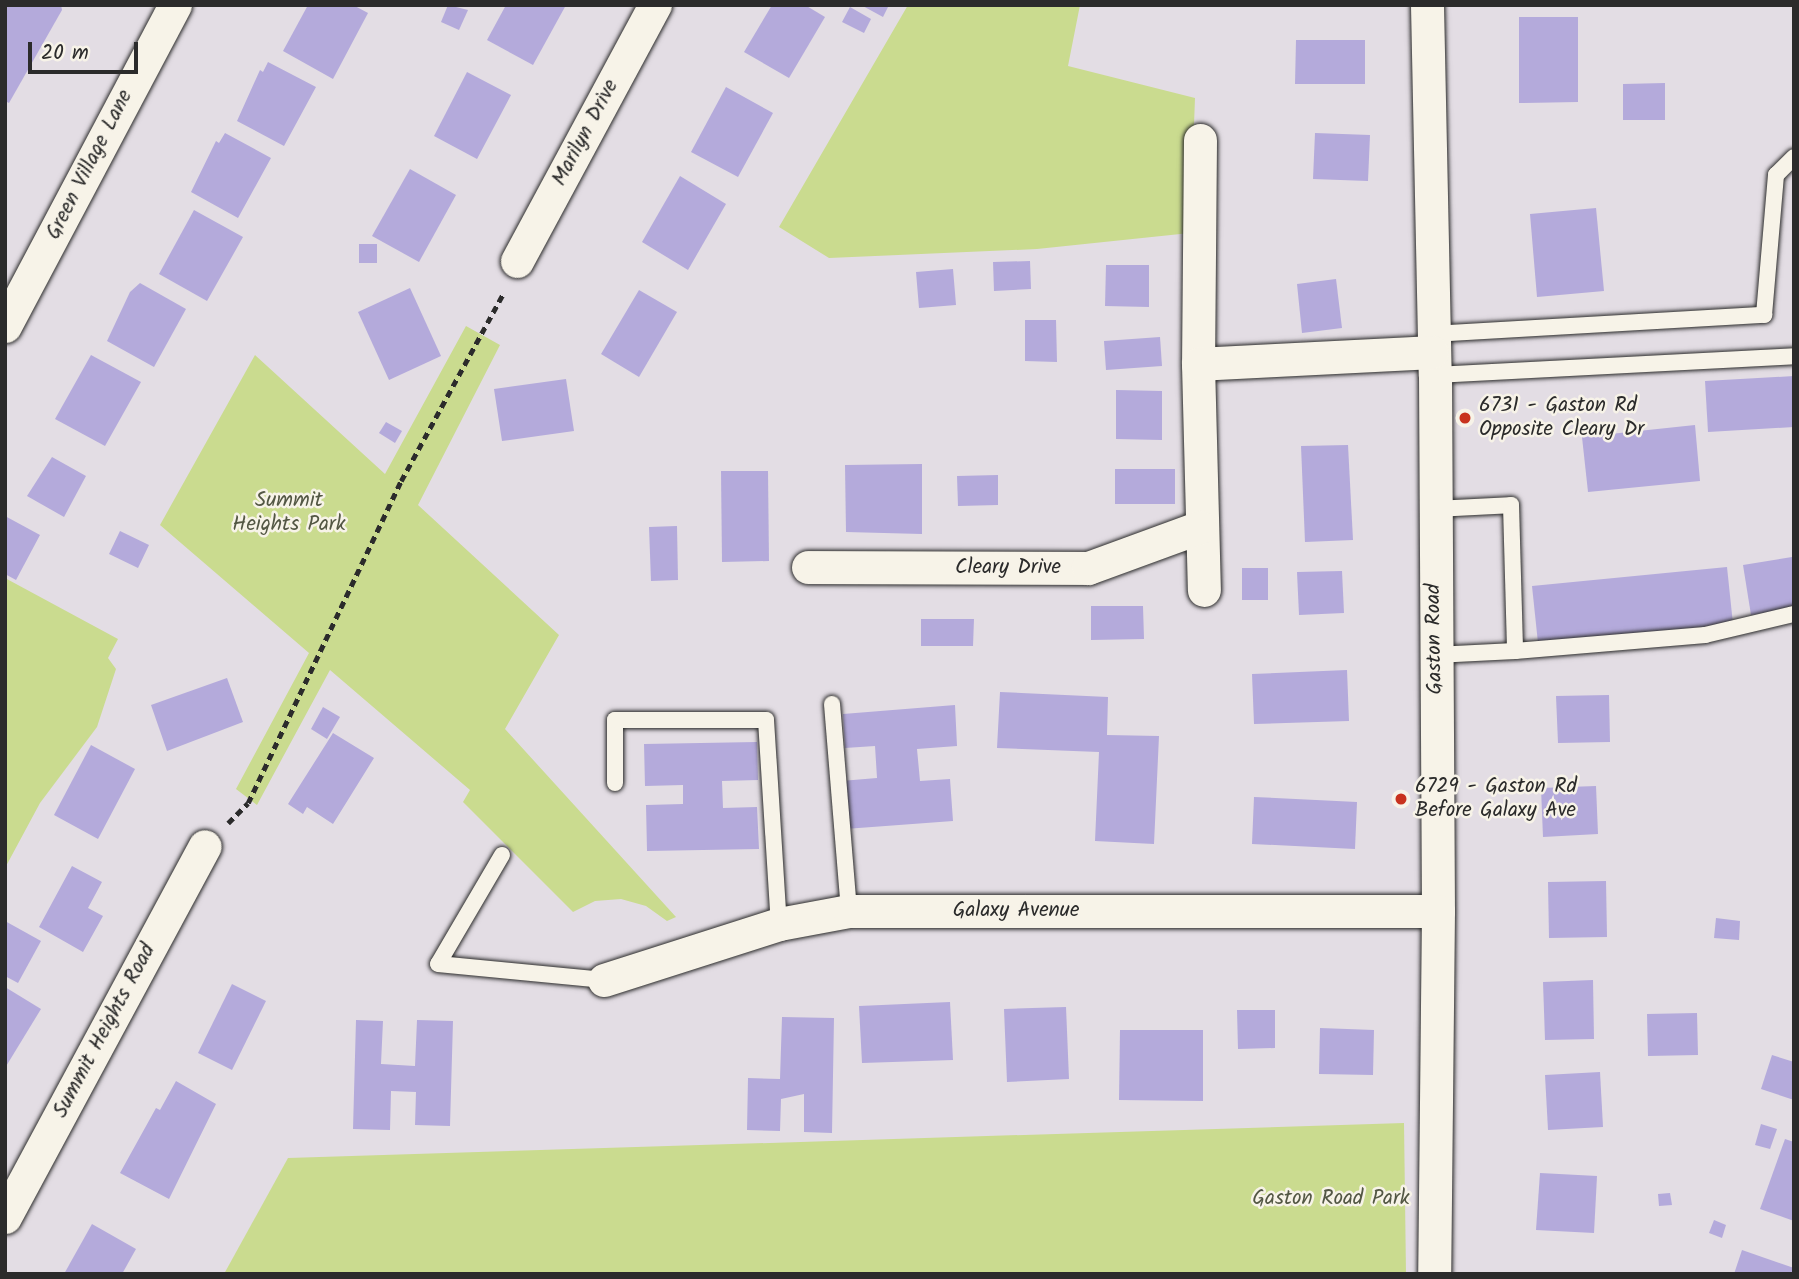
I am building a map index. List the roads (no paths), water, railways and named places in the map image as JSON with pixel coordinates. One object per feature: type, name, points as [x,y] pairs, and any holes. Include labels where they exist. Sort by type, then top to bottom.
[{"type":"street","name":"Green Village Lane","points":[[5,326],[175,5]]},
{"type":"street","name":"Marilyn Drive","points":[[517,261],[655,5]]},
{"type":"street","name":"Gaston Road","points":[[1427,5],[1438,911],[1434,1274]]},
{"type":"street","points":[[1199,141],[1198,364],[1203,590]]},
{"type":"street","points":[[1198,364],[1433,353]]},
{"type":"street","name":"Cleary Drive","points":[[808,567],[1088,568],[1200,527]]},
{"type":"street","name":"Summit Heights Road","points":[[5,1217],[205,846]]},
{"type":"street","name":"Galaxy Avenue","points":[[604,979],[779,924],[849,911],[1438,911]]},
{"type":"lane","points":[[1433,353],[1764,315],[1776,175],[1794,157]]},
{"type":"lane","points":[[1433,353],[1794,356]]},
{"type":"lane","points":[[1433,509],[1511,505],[1515,651]]},
{"type":"lane","points":[[1435,655],[1705,635],[1794,614]]},
{"type":"lane","points":[[832,704],[849,911]]},
{"type":"lane","points":[[615,783],[615,720],[766,720],[779,924]]},
{"type":"lane","points":[[502,855],[438,964],[604,979]]},
{"type":"place","name":"6731 - Gaston Rd Opposite Cleary Dr","points":[[1465,418]]},
{"type":"place","name":"6729 - Gaston Rd Before Galaxy Ave","points":[[1401,799]]},
{"type":"park label","name":"Summit Heights Park","points":[[289,513]]},
{"type":"park label","name":"Gaston Road Park","points":[[1331,1199]]}]
